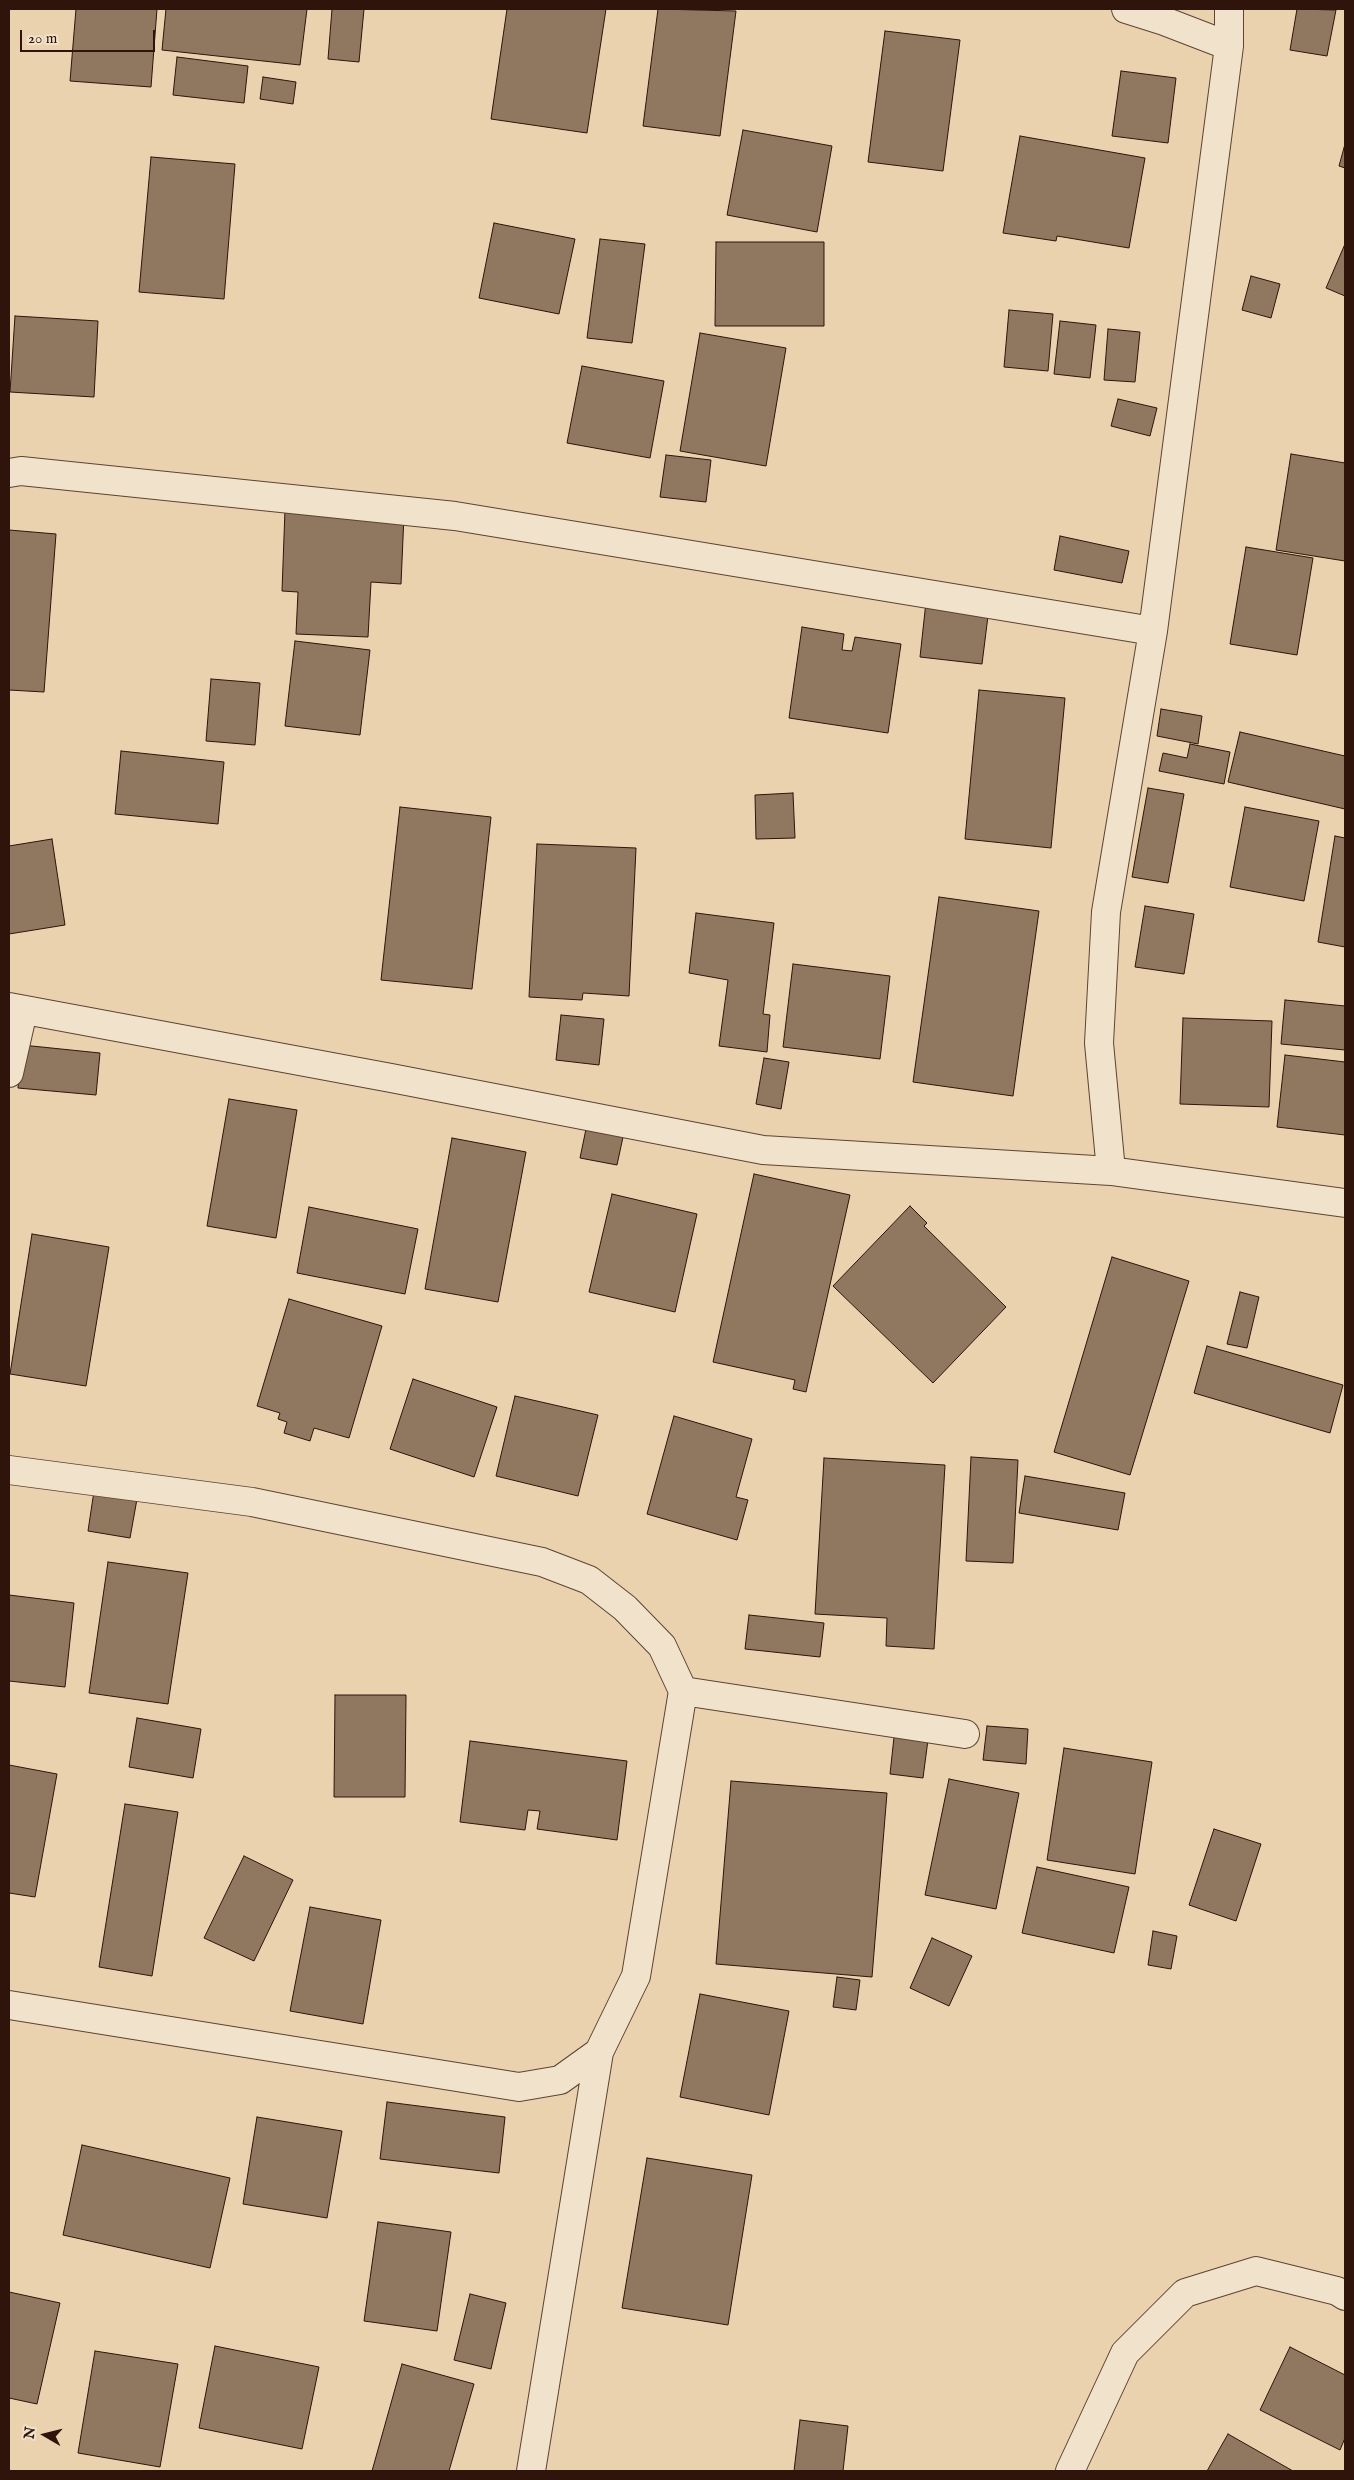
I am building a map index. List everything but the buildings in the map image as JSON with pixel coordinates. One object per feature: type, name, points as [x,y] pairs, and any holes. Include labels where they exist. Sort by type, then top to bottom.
[{"type":"street","points":[[1126,9],[1230,46]]},
{"type":"street","points":[[1111,1172],[1098,1043],[1106,912],[1153,630],[1230,46],[1229,9]]},
{"type":"street","points":[[9,473],[21,471],[455,516],[1153,630]]},
{"type":"street","points":[[9,1073],[16,1009],[392,1078],[763,1150],[1111,1172],[1345,1202]]},
{"type":"street","points":[[9,1470],[252,1502],[542,1562],[590,1580],[626,1608],[662,1646],[683,1691],[636,1976],[599,2052],[531,2471]]},
{"type":"street","points":[[683,1691],[964,1734]]},
{"type":"street","points":[[9,2005],[519,2087],[560,2080],[599,2052]]},
{"type":"street","points":[[1070,2471],[1125,2353],[1185,2293],[1256,2271],[1337,2292],[1345,2296]]}]
